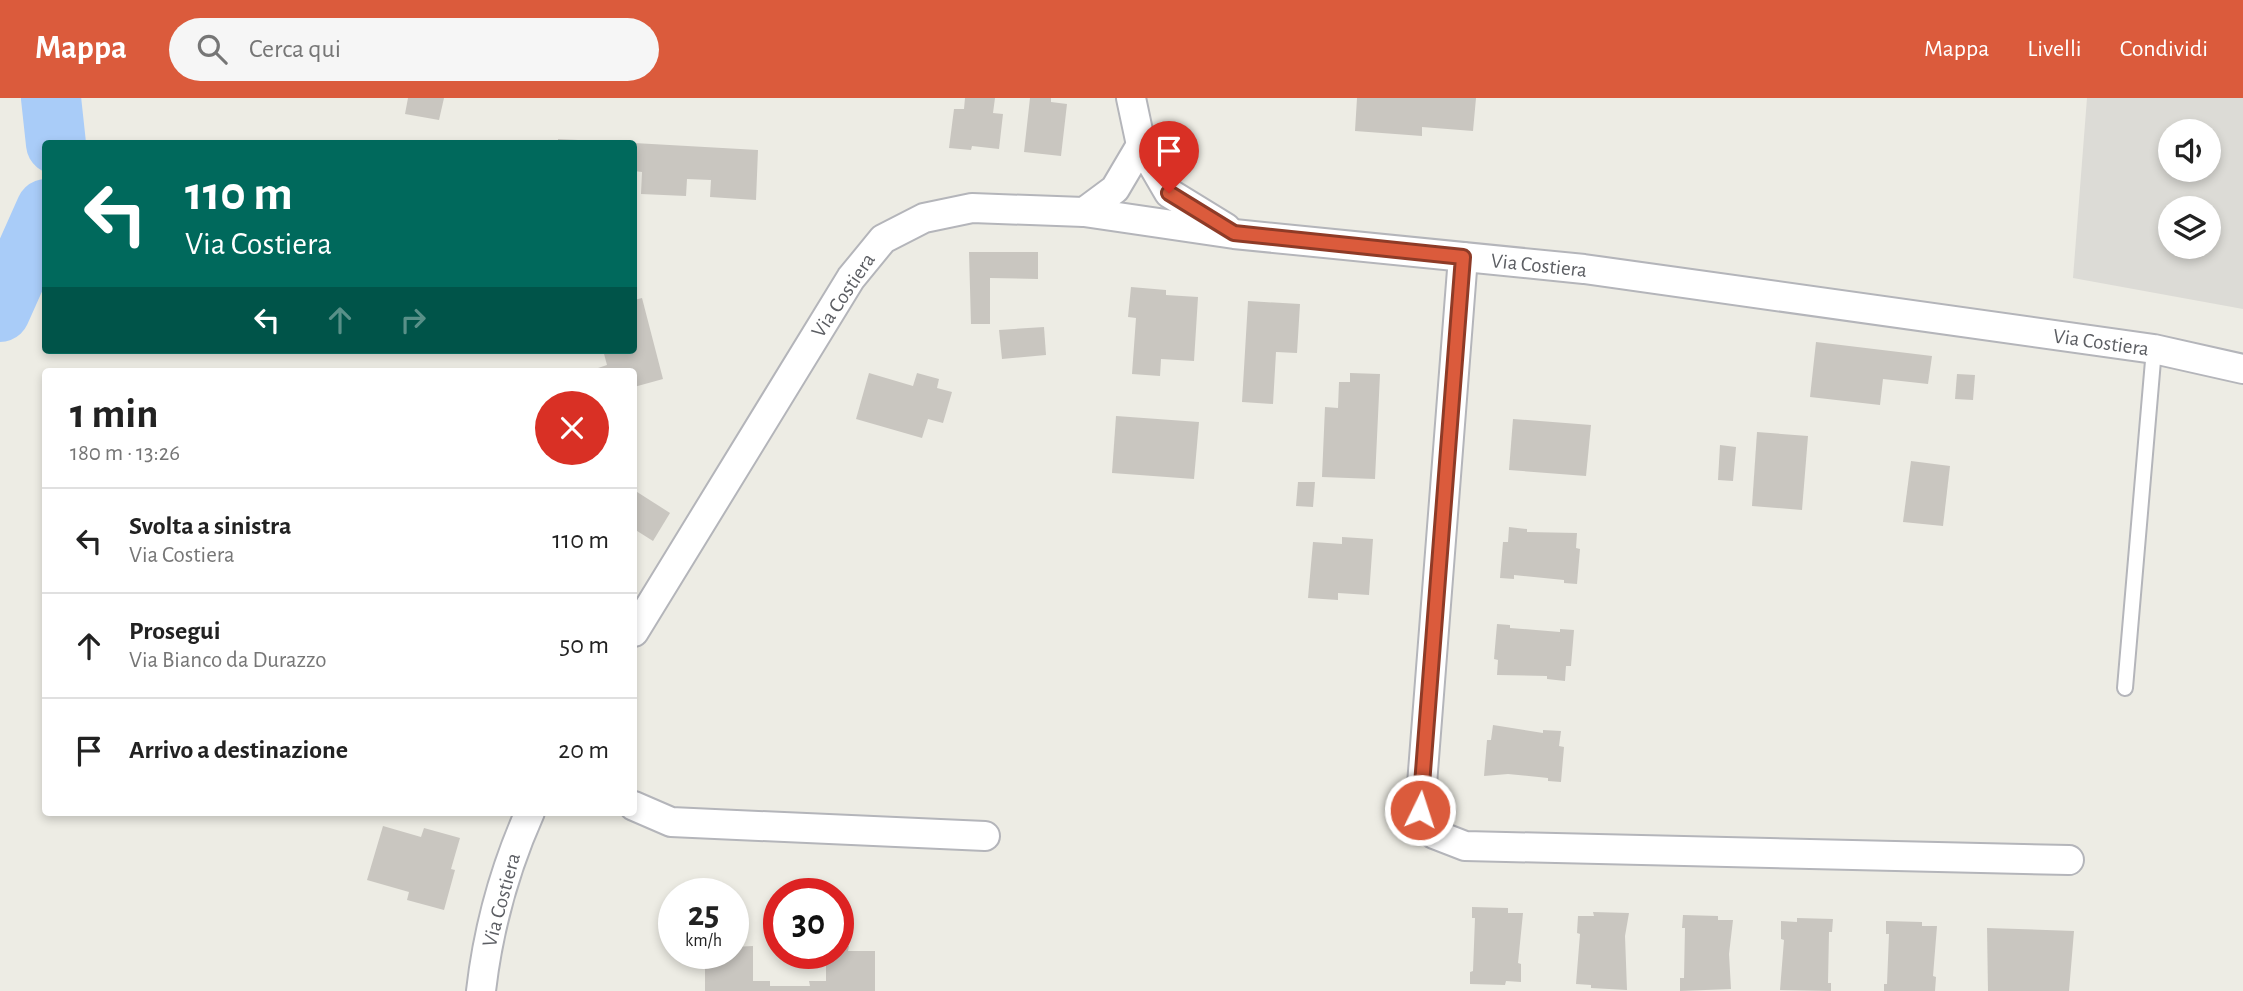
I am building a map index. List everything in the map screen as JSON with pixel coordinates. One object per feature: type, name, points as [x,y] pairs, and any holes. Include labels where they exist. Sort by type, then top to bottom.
[{"type":"street","points":[[1131,98],[1141,145],[1169,193],[1234,233]]},
{"type":"street","points":[[1084,212],[1115,189],[1141,145]]},
{"type":"street","name":"Via Costiera","points":[[637,627],[851,278],[883,239],[924,218],[972,208],[1084,212],[1234,233],[1584,269],[2154,349],[2243,369]]},
{"type":"street","points":[[1463,257],[1420,810],[1434,834],[1465,846],[2069,860]]},
{"type":"street","points":[[637,807],[671,822],[985,836]]},
{"type":"street","name":"Via Costiera","points":[[481,991],[485,962],[511,856],[528,816]]},
{"type":"lane","points":[[2125,688],[2154,349]]},
{"type":"shaded area","points":[[2087,98],[2243,98],[2243,309],[2073,278]]},
{"type":"building","points":[[408,98],[444,98],[439,120],[405,114]]},
{"type":"building","points":[[965,98],[995,98],[993,113],[1003,114],[999,149],[972,146],[971,150],[949,148],[954,109],[964,109]]},
{"type":"building","points":[[1030,98],[1051,98],[1051,102],[1067,104],[1061,156],[1024,152]]},
{"type":"building","points":[[1357,98],[1476,98],[1473,131],[1422,127],[1422,136],[1355,131]]},
{"type":"building","points":[[637,143],[758,150],[756,200],[710,197],[711,180],[687,179],[686,196],[641,194],[642,172],[637,171]]},
{"type":"building","points":[[969,252],[1038,252],[1038,279],[990,278],[990,324],[971,324]]},
{"type":"building","points":[[1131,287],[1166,290],[1166,295],[1198,297],[1194,361],[1161,359],[1160,376],[1132,374],[1136,318],[1128,317]]},
{"type":"building","points":[[642,298],[663,379],[637,386],[637,368],[598,368],[607,365],[604,354],[637,354],[637,299]]},
{"type":"building","points":[[1248,301],[1300,304],[1297,353],[1276,352],[1273,404],[1242,402]]},
{"type":"building","points":[[1044,327],[1046,355],[1002,359],[999,330]]},
{"type":"building","points":[[1816,342],[1932,356],[1928,384],[1883,379],[1880,405],[1810,397]]},
{"type":"building","points":[[869,373],[913,386],[917,373],[939,379],[937,388],[952,392],[943,423],[928,419],[922,438],[856,419]]},
{"type":"building","points":[[1350,373],[1380,374],[1375,479],[1322,477],[1325,407],[1338,408],[1339,382],[1350,382]]},
{"type":"building","points":[[1957,374],[1975,375],[1973,400],[1955,399]]},
{"type":"building","points":[[1116,416],[1199,422],[1194,479],[1112,473]]},
{"type":"building","points":[[1513,419],[1591,425],[1586,476],[1509,470]]},
{"type":"building","points":[[1757,432],[1808,436],[1802,510],[1752,506]]},
{"type":"building","points":[[1720,445],[1736,447],[1733,481],[1718,480]]},
{"type":"building","points":[[1911,461],[1950,466],[1943,526],[1903,522]]},
{"type":"building","points":[[1298,482],[1315,482],[1313,507],[1296,506]]},
{"type":"building","points":[[637,492],[670,513],[653,541],[637,531]]},
{"type":"building","points":[[1509,527],[1527,529],[1527,532],[1577,533],[1576,548],[1580,549],[1577,584],[1564,583],[1564,580],[1514,575],[1514,579],[1500,578],[1503,542],[1508,542]]},
{"type":"building","points":[[1342,537],[1373,539],[1369,595],[1338,593],[1338,600],[1308,598],[1313,542],[1342,544]]},
{"type":"building","points":[[1497,624],[1510,625],[1510,628],[1560,632],[1560,629],[1574,630],[1571,666],[1566,666],[1565,681],[1547,679],[1547,676],[1497,675],[1498,660],[1494,659]]},
{"type":"building","points":[[1493,725],[1543,733],[1543,730],[1561,731],[1559,746],[1564,747],[1561,782],[1508,774],[1484,776],[1487,740],[1491,740]]},
{"type":"building","points":[[383,826],[421,837],[424,828],[460,838],[444,910],[407,900],[409,892],[367,880]]},
{"type":"building","points":[[1472,907],[1508,908],[1508,913],[1523,913],[1518,963],[1521,964],[1521,982],[1506,981],[1505,985],[1470,984],[1475,918],[1472,918]]},
{"type":"building","points":[[1593,912],[1629,913],[1625,936],[1627,990],[1591,988],[1591,985],[1576,984],[1580,934],[1577,933],[1578,916],[1594,916]]},
{"type":"building","points":[[1683,915],[1718,916],[1718,920],[1733,920],[1729,954],[1731,989],[1680,991],[1680,978],[1684,978]]},
{"type":"building","points":[[1797,918],[1833,919],[1832,932],[1829,932],[1828,983],[1831,983],[1831,991],[1780,990],[1784,940],[1781,939],[1781,921],[1797,922]]},
{"type":"building","points":[[1886,921],[1922,922],[1922,926],[1937,926],[1933,976],[1936,977],[1935,991],[1884,991],[1884,984],[1887,984],[1889,934],[1886,934]]},
{"type":"building","points":[[1987,928],[2074,931],[2069,991],[1988,991]]},
{"type":"building","points":[[749,946],[753,946],[753,981],[770,981],[770,986],[810,986],[809,981],[826,981],[826,969],[854,969],[854,951],[875,951],[875,991],[705,991],[705,969],[749,969]]},
{"type":"waterway","points":[[51,98],[56,140]]},
{"type":"waterway","points":[[0,312],[42,218]]},
{"type":"route","points":[[1169,193],[1234,233],[1463,257],[1420,810]]}]
